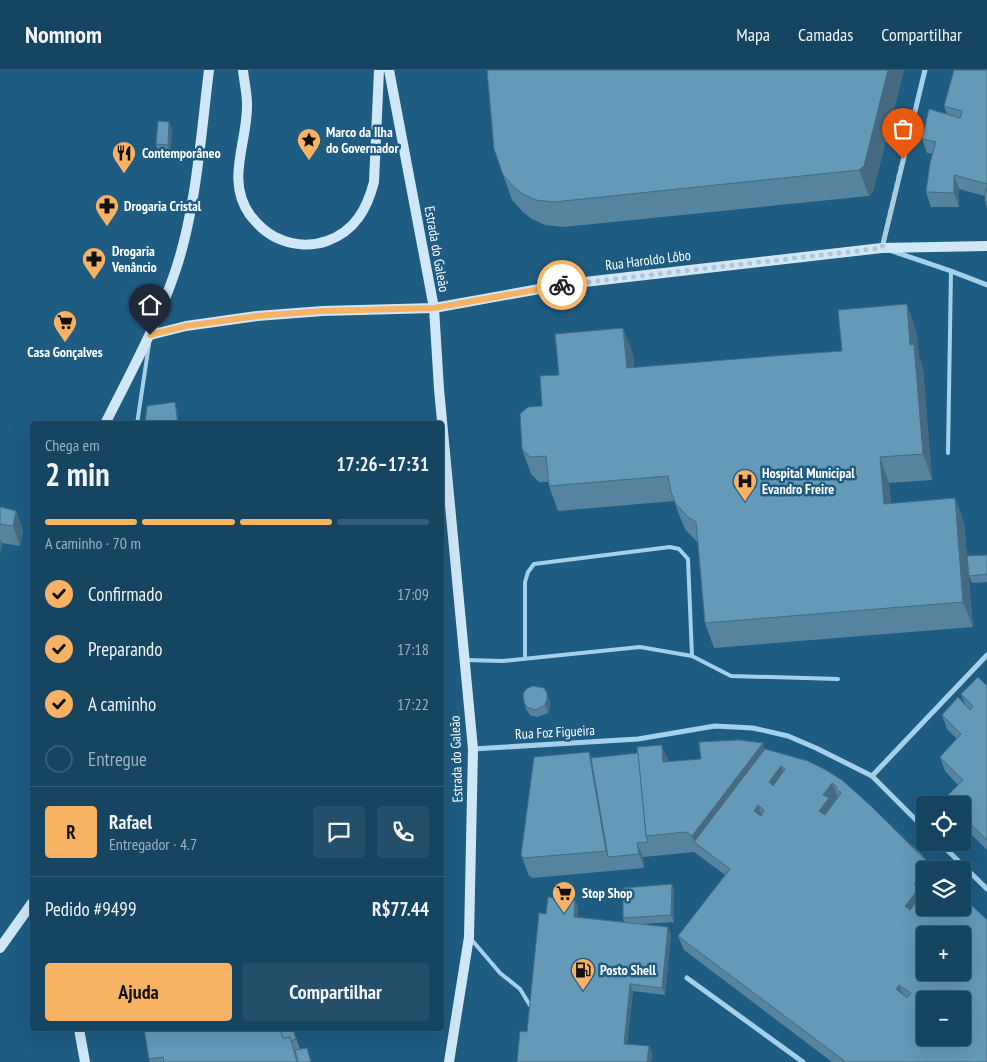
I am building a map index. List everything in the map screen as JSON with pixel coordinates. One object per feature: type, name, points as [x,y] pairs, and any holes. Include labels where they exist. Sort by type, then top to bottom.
[{"type":"main road","points":[[107,421],[150,335],[176,271],[191,209],[209,70]]},
{"type":"main road","points":[[243,70],[247,104],[237,178],[240,195],[256,224],[269,234],[284,241],[300,244],[318,244],[335,238],[350,228],[362,215],[370,199],[374,182],[379,70]]},
{"type":"main road","name":"Estrada do Galeão","points":[[389,70],[434,308],[442,421]]},
{"type":"main road","name":"Rua Haroldo Lôbo","points":[[150,335],[186,326],[257,316],[322,311],[434,308],[567,284],[882,248],[987,246]]},
{"type":"main road","name":"Estrada do Galeão","points":[[444,443],[473,749],[469,936],[449,1062]]},
{"type":"main road","points":[[0,948],[30,906]]},
{"type":"main road","points":[[79,1031],[85,1062]]},
{"type":"street","points":[[882,248],[925,70]]},
{"type":"street","name":"Rua Haroldo Lôbo","points":[[882,248],[951,271],[987,286]]},
{"type":"street","points":[[872,776],[987,655]]},
{"type":"street","name":"Rua Foz Figueira","points":[[473,749],[638,739],[715,726],[753,728],[788,736],[872,776],[916,820]]},
{"type":"street","points":[[948,851],[987,889]]},
{"type":"street","points":[[687,978],[803,1062]]},
{"type":"lane","points":[[948,453],[951,271]]},
{"type":"lane","points":[[137,421],[150,335]]},
{"type":"lane","points":[[525,658],[524,582],[534,564],[670,547],[679,549],[688,559],[692,656]]},
{"type":"lane","points":[[464,660],[503,661],[640,647],[692,656],[731,676],[838,680]]},
{"type":"lane","points":[[469,936],[500,973],[520,989],[534,1011]]},
{"type":"building","points":[[487,70],[888,70],[864,166],[859,170],[554,202],[536,200],[523,194],[503,175],[494,149]]},
{"type":"building","points":[[954,70],[987,70],[987,184],[954,175],[954,193],[926,192],[930,163],[936,142],[922,139],[929,109],[960,118],[962,111],[944,106]]},
{"type":"building","points":[[158,121],[169,122],[168,145],[156,144]]},
{"type":"building","points":[[987,187],[987,202],[985,202],[985,193]]},
{"type":"building","points":[[907,304],[910,345],[914,344],[923,454],[880,457],[884,504],[955,498],[963,602],[705,623],[696,522],[688,517],[676,504],[671,492],[668,476],[549,486],[546,456],[530,457],[522,449],[520,414],[528,407],[542,406],[540,376],[559,375],[555,334],[623,328],[627,368],[842,351],[838,310]]},
{"type":"building","points":[[175,402],[178,421],[145,421],[147,406]]},
{"type":"building","points":[[0,507],[16,511],[13,526],[0,524]]},
{"type":"building","points":[[987,555],[987,574],[969,576],[967,556]]},
{"type":"building","points":[[978,677],[987,686],[987,840],[971,825],[971,796],[947,796],[963,780],[940,757],[961,734],[942,715],[958,697],[970,710],[973,706],[961,694]]},
{"type":"building","points":[[533,686],[544,688],[547,693],[545,705],[535,710],[527,707],[523,694],[526,689]]},
{"type":"building","points":[[739,740],[763,743],[692,836],[686,832],[646,836],[637,747],[662,745],[663,762],[701,759],[699,742]]},
{"type":"building","points":[[765,749],[808,761],[842,780],[927,861],[916,861],[916,881],[914,884],[916,885],[916,892],[905,906],[910,910],[916,902],[916,916],[971,916],[971,905],[987,920],[987,1062],[846,1062],[678,936],[730,869],[694,842]],"holes":[[[781,766],[785,769],[773,786],[769,782]],[[832,783],[841,793],[825,815],[819,811],[829,798],[823,795]],[[758,805],[764,810],[761,816],[754,811]],[[899,985],[911,993],[907,998],[896,989]]]},
{"type":"building","points":[[589,752],[606,851],[524,858],[521,855],[534,757]]},
{"type":"building","points":[[638,753],[648,842],[637,843],[639,854],[608,857],[591,758]]},
{"type":"building","points":[[893,828],[916,849],[916,851]]},
{"type":"building","points":[[672,884],[671,915],[623,918],[623,888]]},
{"type":"building","name":"Posto Shell","points":[[548,897],[575,900],[574,917],[668,927],[662,988],[630,984],[624,1044],[649,1046],[647,1062],[517,1062],[520,1031],[527,1032],[539,913],[546,914]]},
{"type":"building","points":[[144,1031],[281,1031],[283,1038],[290,1037],[297,1062],[164,1062],[163,1057],[149,1059]]},
{"type":"building","points":[[281,1031],[294,1031],[296,1039],[291,1041],[290,1037],[283,1038]]},
{"type":"building","points":[[307,1048],[311,1062],[298,1062],[295,1050]]},
{"type":"way so far","points":[[562,285],[882,248],[903,159]]},
{"type":"place","name":"Marco da Ilha do Governador","points":[[309,161]]},
{"type":"place","name":"Contemporâneo","points":[[124,174]]},
{"type":"place","name":"Drogaria Cristal","points":[[107,227]]},
{"type":"place","name":"Drogaria Venâncio","points":[[94,280]]},
{"type":"place","name":"Casa Gonçalves","points":[[65,343]]},
{"type":"place","name":"Hospital Municipal Evandro Freire","points":[[745,502]]},
{"type":"place","name":"Stop Shop","points":[[564,914]]},
{"type":"place","name":"Posto Shell","points":[[583,991]]},
{"type":"route","points":[[150,335],[186,326],[257,316],[322,311],[434,308],[562,285]]}]
